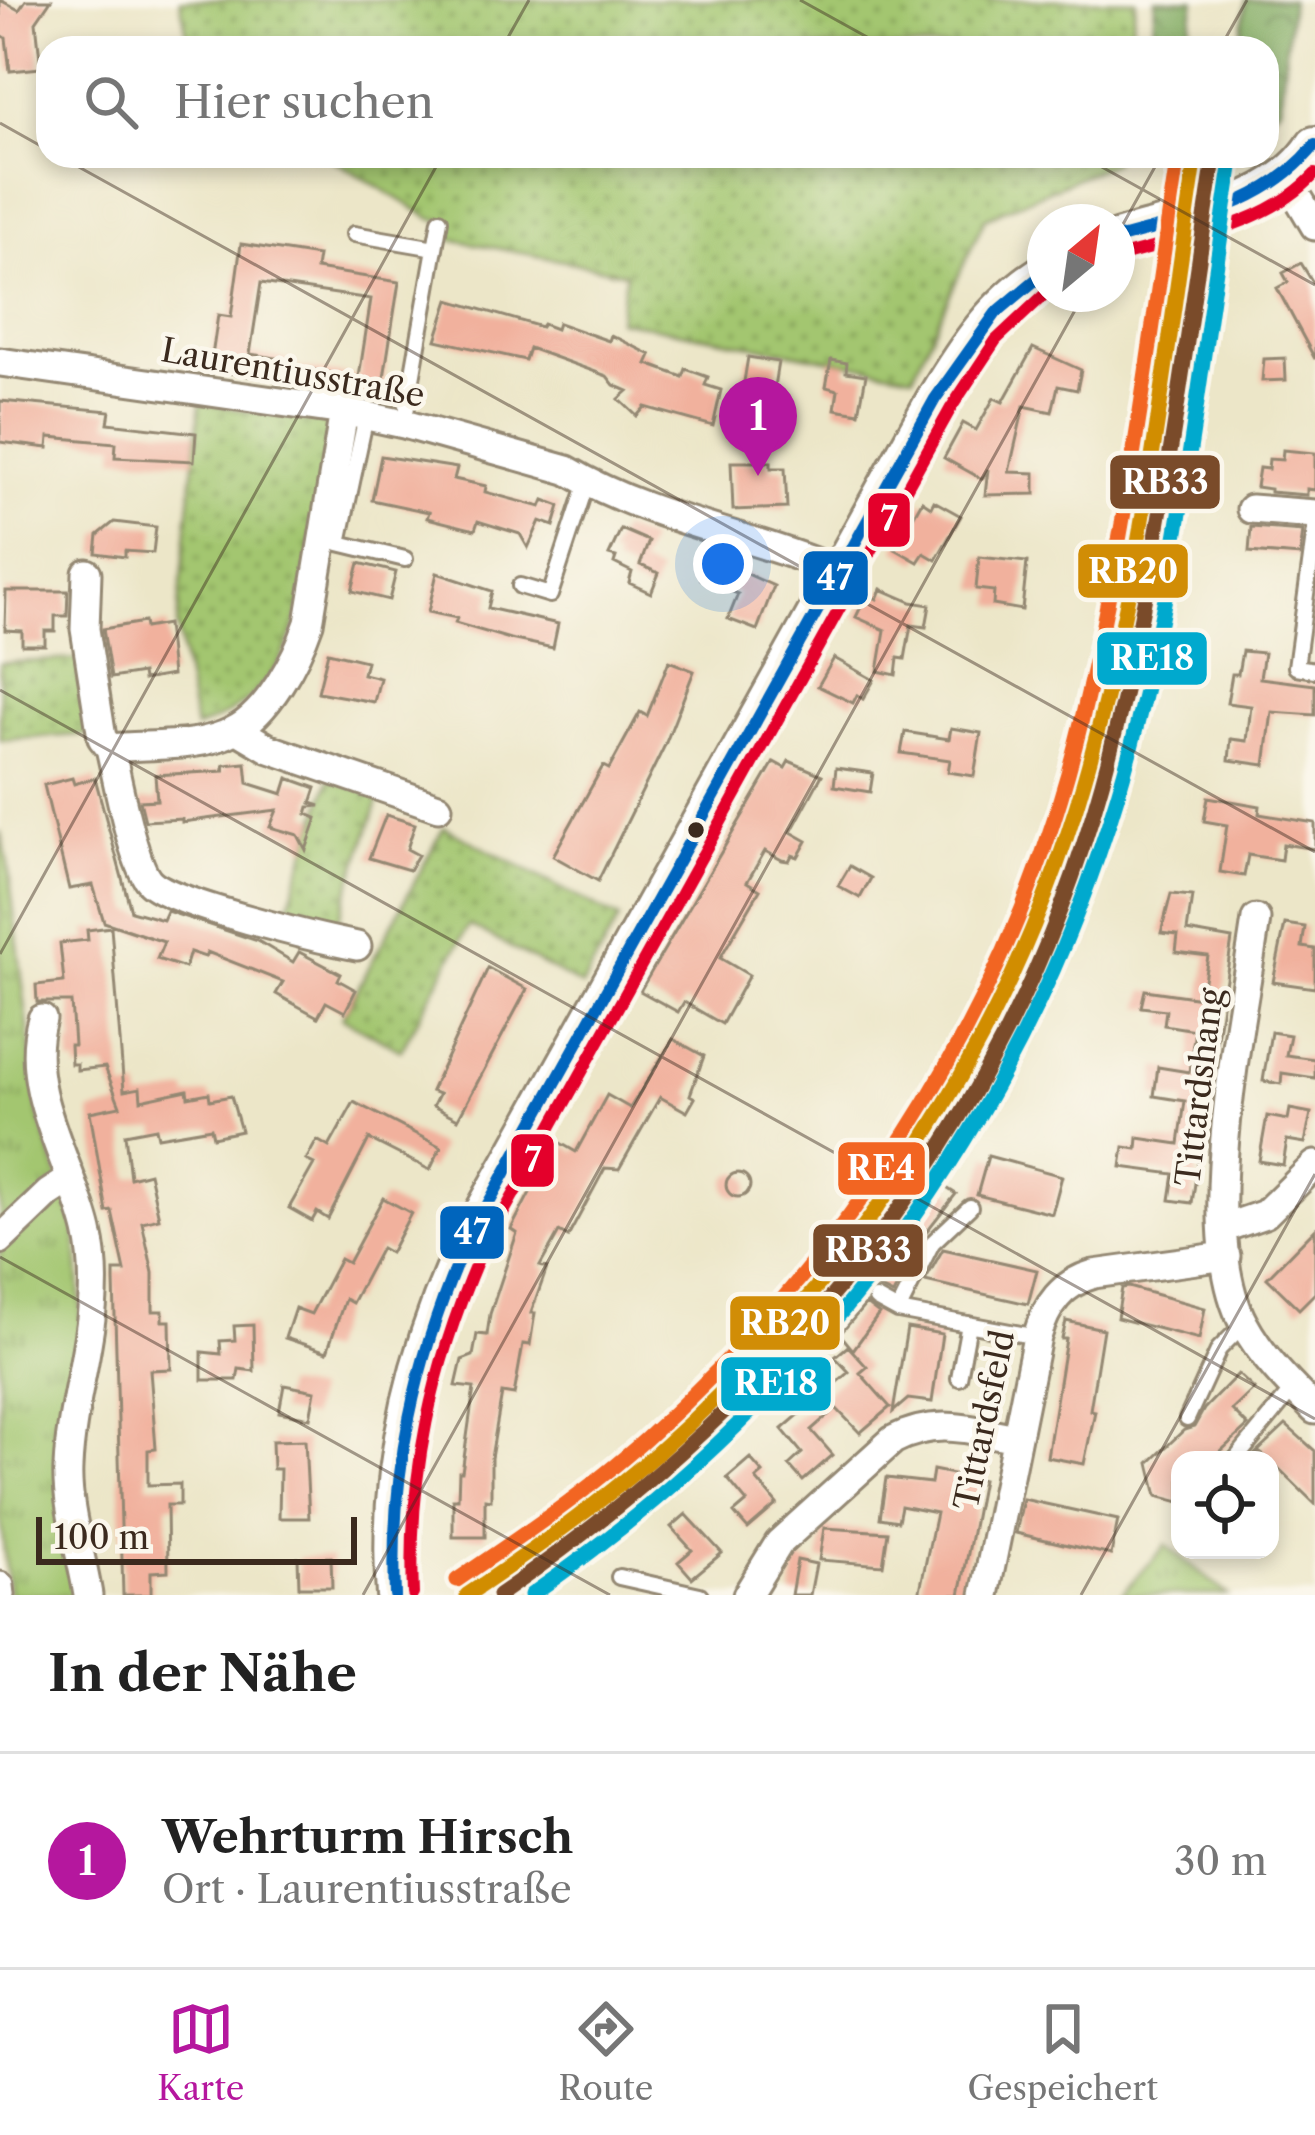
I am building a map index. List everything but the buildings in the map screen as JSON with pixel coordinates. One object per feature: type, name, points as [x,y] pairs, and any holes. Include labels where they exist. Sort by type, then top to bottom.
[{"type":"main road","points":[[1135,232],[1275,185],[1315,145]]},
{"type":"main road","points":[[395,1595],[400,1452],[408,1401],[444,1289],[964,351],[1027,283]]},
{"type":"street","points":[[1275,185],[1315,226]]},
{"type":"street","name":"Laurentiusstraße","points":[[0,362],[404,424],[566,470],[680,519],[803,556],[839,572]]},
{"type":"street","points":[[110,748],[212,739],[238,730],[280,682],[297,656],[309,623],[355,414]]},
{"type":"street","points":[[1251,509],[1315,514]]},
{"type":"street","points":[[87,573],[85,629],[102,738],[110,748],[139,865],[151,884],[308,937],[357,946]]},
{"type":"street","points":[[238,730],[270,749],[438,807]]},
{"type":"street","name":"Tittardshang","points":[[1256,920],[1220,1186],[1225,1242],[1231,1288],[1244,1324],[1315,1409]]},
{"type":"street","points":[[42,1019],[37,1036],[46,1114],[89,1232],[93,1308],[68,1470],[88,1595]]},
{"type":"street","name":"Tittardsfeld","points":[[985,1595],[1037,1337],[1051,1303],[1078,1279],[1225,1242],[1265,1214],[1315,1165]]},
{"type":"street","points":[[0,1240],[69,1180]]},
{"type":"street","points":[[748,1595],[779,1543],[893,1440],[915,1429],[939,1425],[1016,1438]]},
{"type":"lane","points":[[404,424],[440,220]]},
{"type":"lane","points":[[354,234],[435,248]]},
{"type":"lane","points":[[355,414],[339,543],[405,559]]},
{"type":"lane","points":[[520,586],[550,595],[587,482]]},
{"type":"lane","points":[[1315,529],[1296,667],[1315,670]]},
{"type":"lane","points":[[898,1311],[932,1243],[970,1207]]},
{"type":"lane","points":[[876,1299],[898,1311],[1037,1337]]},
{"type":"lane","points":[[959,1378],[969,1324]]},
{"type":"lane","points":[[1187,1419],[1219,1349],[1244,1324]]},
{"type":"lane","points":[[1242,1451],[1293,1388]]},
{"type":"lane","points":[[619,1577],[700,1595]]},
{"type":"green space","points":[[180,0],[1136,0],[1131,36],[188,36]]},
{"type":"green space","points":[[1155,0],[1195,0],[1189,36],[1153,36]]},
{"type":"green space","points":[[1246,0],[1291,0],[1279,108],[1279,36],[1241,36]]},
{"type":"green space","points":[[347,168],[1100,168],[985,218],[913,375],[618,320],[626,273],[445,238],[448,221],[432,219]]},
{"type":"green space","points":[[200,403],[329,424],[293,632],[268,679],[250,698],[195,729],[177,626]]},
{"type":"green space","points":[[81,659],[93,734],[0,740],[0,663]]},
{"type":"green space","points":[[330,779],[380,796],[337,925],[304,926],[284,919]]},
{"type":"green space","points":[[444,827],[619,919],[582,986],[469,925],[401,1050],[342,1018]]},
{"type":"green space","points":[[0,831],[39,1116],[76,1231],[81,1307],[80,1595],[9,1595],[0,1515]]},
{"type":"green space","points":[[1166,1545],[1171,1559],[1183,1559],[1228,1595],[1121,1595]]},
{"type":"transit line","name":"47","points":[[1135,234],[1250,196],[1295,166],[1315,145]]},
{"type":"transit line","name":"RE4","points":[[457,1580],[601,1477],[718,1370],[848,1218],[955,1050],[1000,961],[1068,773],[1104,620],[1132,466],[1176,168]]},
{"type":"transit line","name":"RB20","points":[[467,1595],[611,1492],[729,1384],[798,1310],[860,1231],[918,1148],[969,1061],[1014,971],[1052,877],[1104,704],[1137,549],[1194,168]]},
{"type":"transit line","name":"RB33","points":[[499,1595],[605,1517],[703,1432],[793,1341],[874,1243],[946,1138],[1009,1027],[1061,908],[1122,706],[1167,472],[1213,168]]},
{"type":"transit line","name":"RE18","points":[[531,1595],[634,1517],[729,1433],[816,1342],[894,1245],[963,1142],[1024,1032],[1076,916],[1139,717],[1186,480],[1231,168]]},
{"type":"transit line","name":"7","points":[[1135,252],[1250,218],[1296,192],[1315,174]]},
{"type":"transit line","name":"47","points":[[395,1595],[397,1505],[409,1418],[431,1333],[463,1249],[935,399],[996,313],[1027,287]]},
{"type":"transit line","name":"7","points":[[413,1594],[415,1507],[426,1422],[448,1339],[479,1257],[951,408],[996,340],[1027,311]]},
{"type":"place","name":"Wehrturm Hirsch","points":[[758,476]]}]
